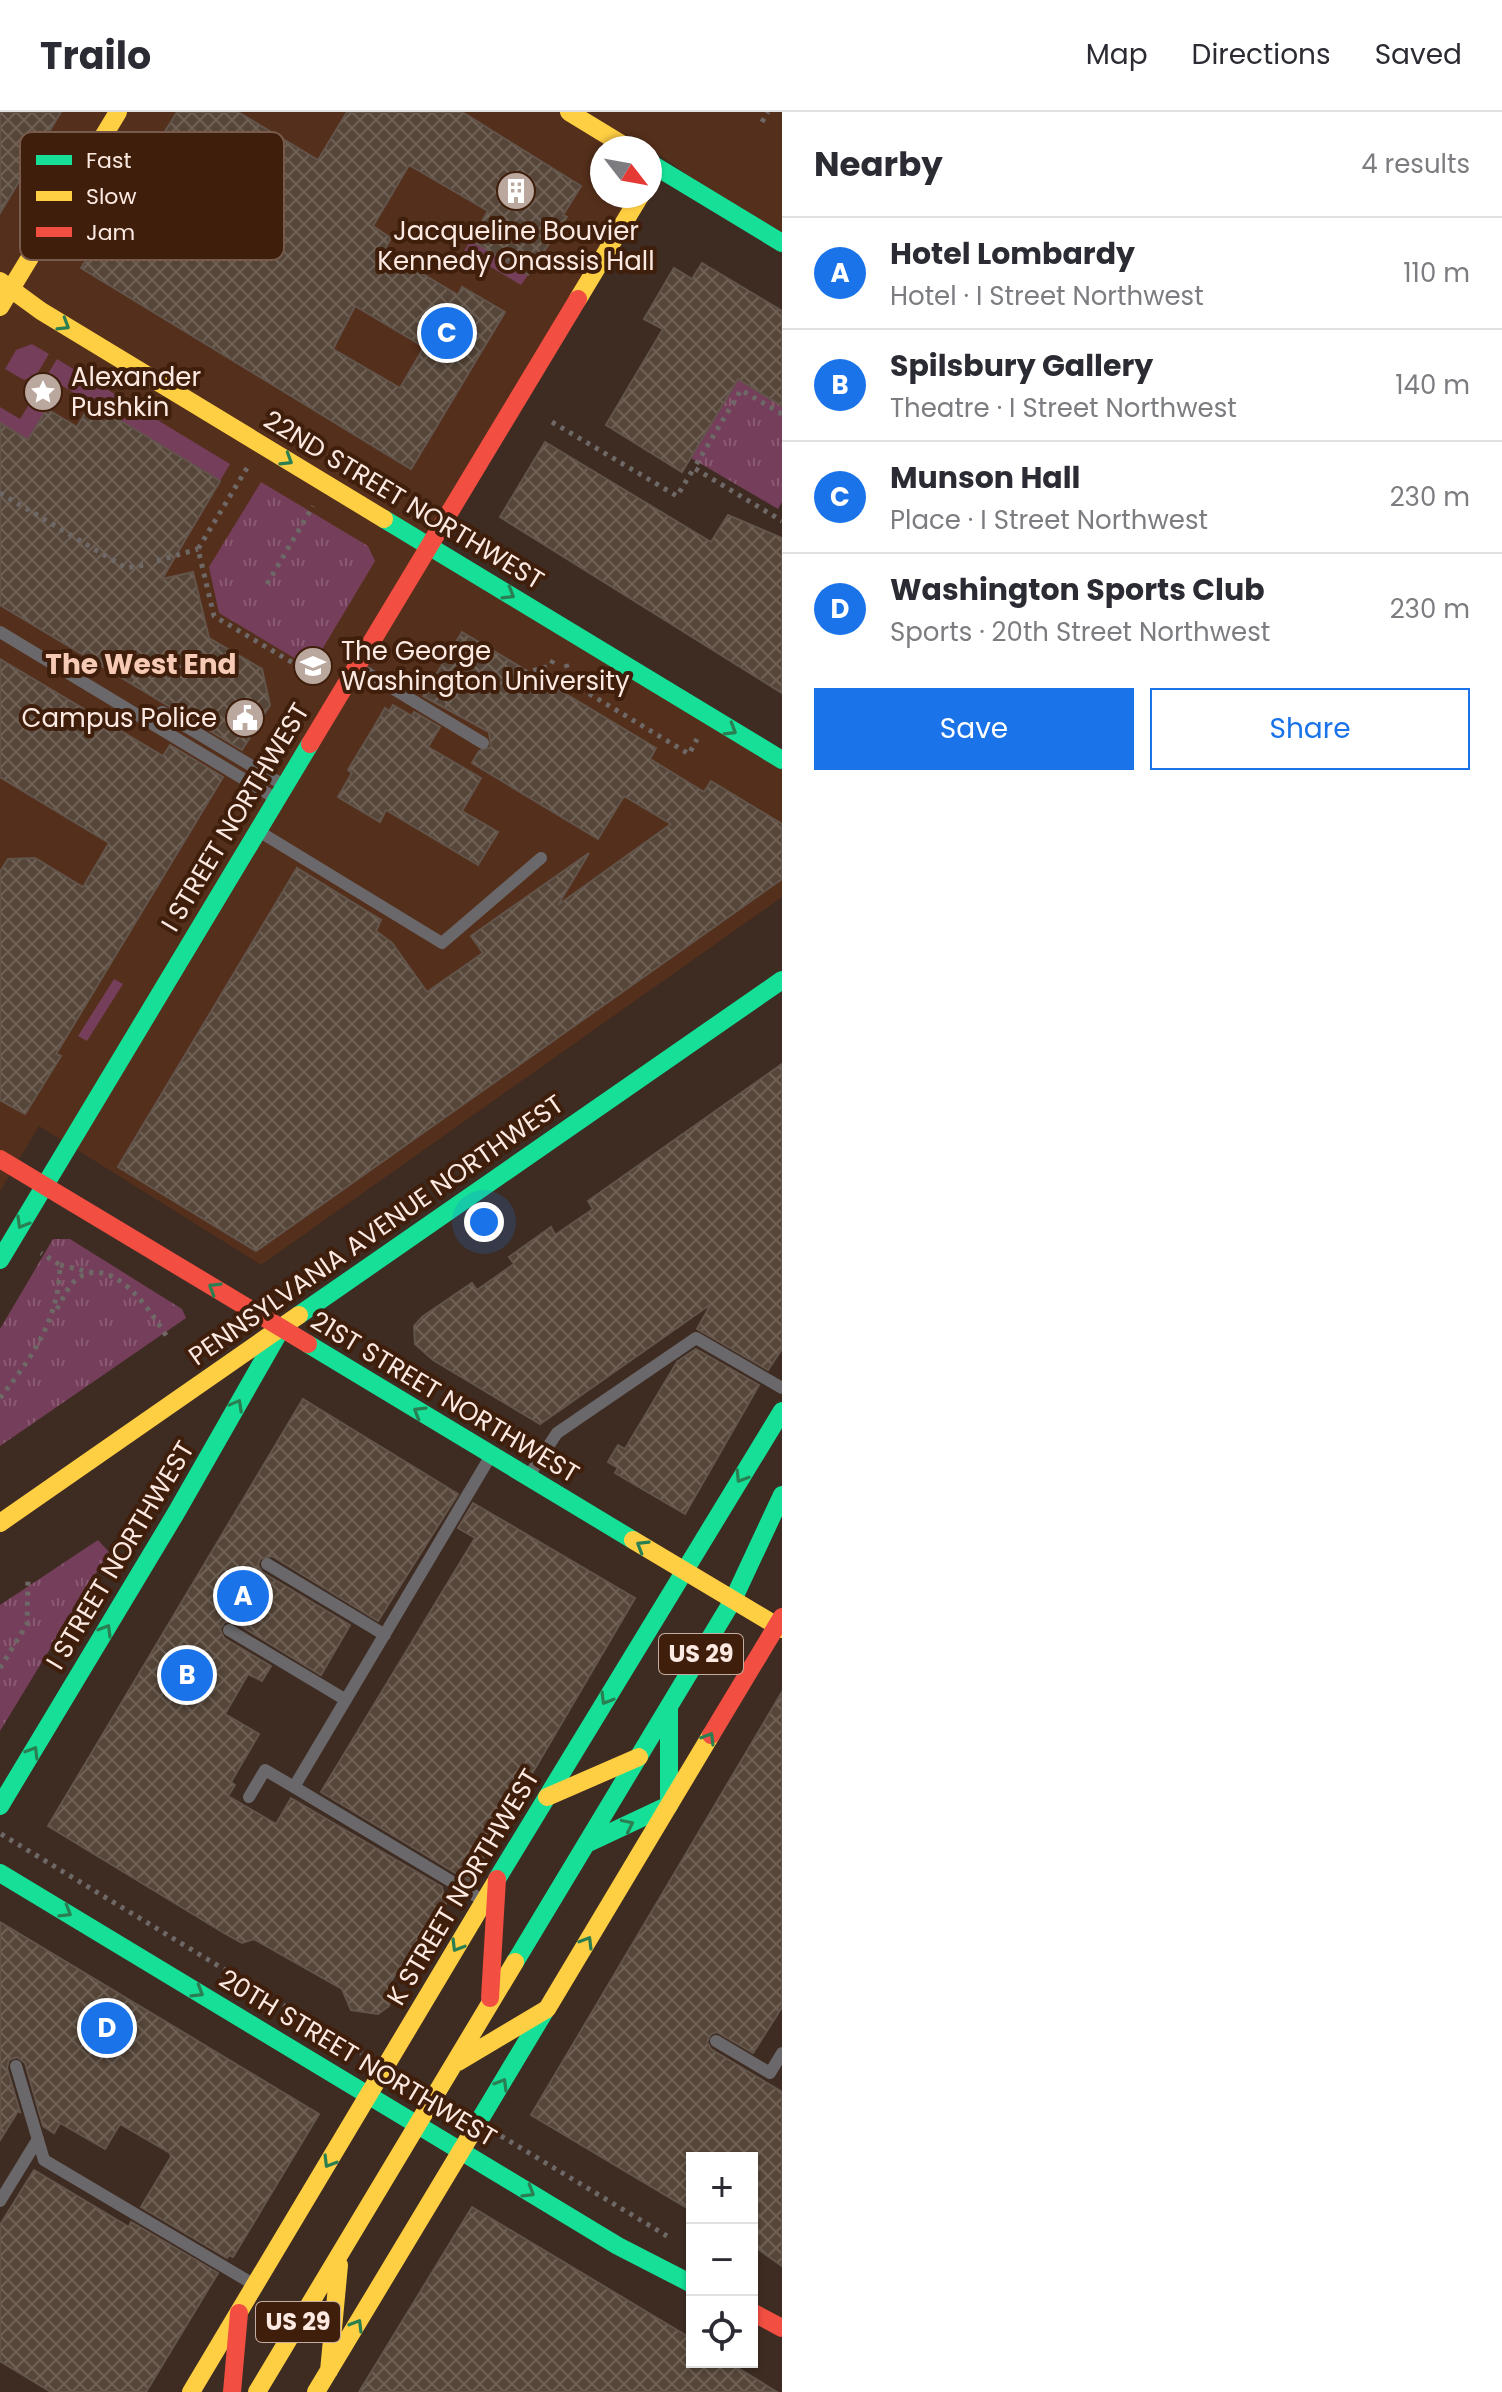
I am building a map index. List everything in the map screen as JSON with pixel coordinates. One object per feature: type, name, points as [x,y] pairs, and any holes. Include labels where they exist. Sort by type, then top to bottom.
[{"type":"main road","points":[[105,132],[118,112]]},
{"type":"main road","points":[[569,112],[608,136]]},
{"type":"main road","points":[[662,176],[782,243]]},
{"type":"main road","name":"I STREET NORTHWEST","points":[[0,1260],[633,208]]},
{"type":"main road","points":[[0,307],[5,285],[21,260]]},
{"type":"main road","name":"22ND STREET NORTHWEST","points":[[5,285],[782,760]]},
{"type":"main road","name":"PENNSYLVANIA AVENUE NORTHWEST","points":[[0,1523],[782,980]]},
{"type":"main road","name":"21ST STREET NORTHWEST","points":[[0,1159],[733,1600],[780,1624]]},
{"type":"main road","name":"I STREET NORTHWEST","points":[[0,1806],[176,1513],[281,1329]]},
{"type":"main road","name":"K STREET NORTHWEST","points":[[191,2392],[497,1879],[782,1411]]},
{"type":"main road","name":"US 29","points":[[257,2392],[733,1600],[782,1495]]},
{"type":"main road","name":"US 29","points":[[733,1600],[782,1539]]},
{"type":"main road","points":[[316,2392],[780,1624]]},
{"type":"main road","points":[[669,1707],[669,1805]]},
{"type":"main road","points":[[547,1797],[639,1757]]},
{"type":"main road","points":[[586,1844],[669,1805]]},
{"type":"main road","name":"20TH STREET NORTHWEST","points":[[0,1873],[641,2260],[686,2281]]},
{"type":"main road","points":[[489,2006],[497,1879]]},
{"type":"main road","points":[[453,2065],[547,2009]]},
{"type":"main road","points":[[329,2371],[340,2253]]},
{"type":"main road","points":[[232,2392],[239,2313]]},
{"type":"main road","points":[[758,2315],[782,2328]]},
{"type":"lane","points":[[0,632],[281,793]]},
{"type":"lane","points":[[356,666],[483,743]]},
{"type":"lane","points":[[162,712],[281,793]]},
{"type":"lane","points":[[258,831],[442,943],[541,858]]},
{"type":"lane","points":[[528,1477],[557,1433],[696,1338],[782,1388]]},
{"type":"lane","points":[[294,1787],[492,1455]]},
{"type":"lane","points":[[267,1564],[385,1635]]},
{"type":"lane","points":[[229,1630],[346,1700]]},
{"type":"lane","points":[[249,1797],[265,1770],[484,1901]]},
{"type":"lane","points":[[716,2041],[770,2073],[782,2053]]},
{"type":"lane","points":[[16,2066],[44,2160],[255,2286]]},
{"type":"lane","points":[[0,2201],[38,2139]]},
{"type":"path","points":[[762,122],[768,112]]},
{"type":"path","points":[[552,422],[677,496],[741,390],[782,414]]},
{"type":"path","points":[[157,561],[198,549],[261,444]]},
{"type":"path","points":[[694,468],[782,521]]},
{"type":"path","points":[[267,584],[326,484]]},
{"type":"path","points":[[0,493],[126,568],[145,565]]},
{"type":"path","points":[[198,549],[214,616],[341,691]]},
{"type":"path","points":[[543,615],[555,657],[569,666],[573,684],[689,754]]},
{"type":"path","points":[[458,678],[473,687],[550,666],[555,657]]},
{"type":"path","points":[[41,1253],[60,1265],[97,1274],[129,1288],[151,1312],[169,1340]]},
{"type":"path","points":[[54,1313],[60,1265]]},
{"type":"path","points":[[0,1398],[28,1363],[54,1313],[78,1278],[97,1274]]},
{"type":"path","points":[[0,1668],[27,1624],[28,1578]]},
{"type":"path","points":[[0,1833],[352,2047]]},
{"type":"path","points":[[519,2146],[679,2243]]},
{"type":"shaded area","name":"The George Washington University","points":[[0,112],[782,112],[782,243],[662,157],[662,136],[590,136],[590,208],[633,208],[428,545],[782,760],[782,897],[261,1265],[39,1126],[0,1191]]},
{"type":"green space","points":[[471,240],[528,275],[521,285],[464,251]]},
{"type":"green space","points":[[32,344],[49,354],[37,374],[24,380],[5,369],[16,350]]},
{"type":"green space","points":[[57,359],[230,464],[220,481],[61,385],[28,440],[0,423],[0,407],[20,419]]},
{"type":"green space","points":[[738,379],[782,406],[782,502],[778,509],[691,458]]},
{"type":"green space","points":[[261,482],[368,546],[375,561],[311,668],[219,613],[209,567]]},
{"type":"green space","points":[[114,979],[123,984],[87,1041],[78,1036]]},
{"type":"green space","points":[[53,1239],[70,1239],[182,1309],[186,1318],[0,1446],[0,1329]]},
{"type":"green space","points":[[98,1540],[109,1552],[0,1731],[0,1605]]},
{"type":"building","points":[[0,112],[61,112],[49,132],[20,132],[20,180],[0,213]]},
{"type":"building","points":[[177,112],[238,112],[271,132],[165,132]]},
{"type":"building","points":[[347,112],[462,112],[581,186],[563,215],[567,217],[528,275],[471,240],[488,211],[409,165],[373,226],[391,238],[384,251],[458,295],[462,287],[505,312],[411,469],[81,268],[86,260],[284,260],[284,140],[318,160]],"holes":[[[355,306],[424,347],[400,388],[333,349]]]},
{"type":"building","points":[[702,263],[782,311],[782,406],[738,379],[682,472],[606,425],[663,329],[644,319],[674,268],[692,279]]},
{"type":"building","points":[[91,403],[220,481],[162,579],[193,572],[209,638],[262,669],[270,705],[242,750],[0,605],[0,423],[28,440],[47,409],[77,427]]},
{"type":"building","points":[[545,442],[711,542],[728,515],[782,538],[782,693],[500,517]]},
{"type":"building","points":[[462,632],[656,748],[650,759],[704,792],[711,781],[782,824],[782,879],[256,1251],[118,1167],[297,868],[381,920],[376,931],[392,943],[427,992],[483,953],[471,936],[589,853],[558,905],[671,824],[624,796],[598,839],[472,763],[479,751],[491,747],[489,732],[423,696]]},
{"type":"building","points":[[0,659],[163,756],[170,745],[223,777],[56,1054],[61,1056],[25,1114],[0,1100],[0,872],[8,859],[35,858],[83,887],[109,843],[0,777]]},
{"type":"building","points":[[393,705],[412,716],[414,712],[440,727],[428,747],[481,778],[462,811],[498,832],[478,865],[386,810],[380,822],[338,797],[352,773],[348,770],[385,708],[389,711]]},
{"type":"building","points":[[782,1064],[782,1349],[768,1370],[697,1329],[711,1304],[540,1424],[433,1360],[415,1344],[414,1326],[422,1317],[472,1283],[477,1290],[514,1264],[509,1257],[551,1227],[555,1235],[593,1209],[588,1201]]},
{"type":"building","points":[[696,1349],[759,1385],[685,1514],[615,1473],[618,1468],[608,1462],[618,1445],[625,1449],[677,1362]]},
{"type":"building","points":[[303,1399],[458,1494],[378,1621],[272,1556],[260,1559],[258,1565],[262,1572],[350,1625],[321,1675],[234,1622],[225,1622],[220,1629],[224,1638],[271,1666],[262,1681],[248,1674],[225,1714],[259,1734],[231,1782],[235,1785],[228,1796],[276,1824],[291,1798],[442,1887],[446,1904],[436,1921],[424,1929],[390,1983],[393,1992],[389,2006],[378,2014],[351,2010],[342,1989],[254,1939],[242,1943],[48,1826]]},
{"type":"building","points":[[473,1503],[635,1598],[469,1881],[321,1792],[475,1538],[458,1528]]},
{"type":"building","points":[[782,1692],[782,2007],[753,2053],[717,2032],[711,2034],[707,2042],[711,2049],[782,2092],[782,2266],[758,2249],[758,2152],[686,2152],[686,2207],[531,2115]]},
{"type":"building","points":[[0,1922],[319,2114],[233,2257],[229,2255],[227,2258],[141,2207],[171,2157],[170,2153],[120,2124],[105,2149],[60,2123],[54,2133],[43,2126],[25,2063],[17,2057],[9,2060],[7,2068],[20,2112],[0,2140]]},
{"type":"building","points":[[34,2170],[129,2227],[131,2222],[218,2273],[146,2392],[51,2392],[0,2361],[0,2225]]},
{"type":"building","points":[[472,2207],[686,2335],[686,2368],[738,2368],[777,2392],[359,2392]]},
{"type":"traffic: fast","points":[[662,170],[782,243]]},
{"type":"traffic: fast","points":[[384,519],[782,760]]},
{"type":"traffic: fast","points":[[0,1260],[310,744]]},
{"type":"traffic: fast","points":[[299,1315],[782,980]]},
{"type":"traffic: fast","points":[[0,1806],[176,1513],[281,1329]]},
{"type":"traffic: fast","points":[[308,1344],[633,1540]]},
{"type":"traffic: fast","points":[[497,1879],[782,1411]]},
{"type":"traffic: fast","points":[[515,1962],[733,1600],[782,1495]]},
{"type":"traffic: fast","points":[[586,1844],[669,1805],[669,1708]]},
{"type":"traffic: fast","points":[[0,1873],[618,2246],[686,2281]]},
{"type":"traffic: fast","points":[[473,2131],[545,2011]]},
{"type":"traffic: slow","points":[[106,132],[118,112]]},
{"type":"traffic: slow","points":[[569,112],[608,136]]},
{"type":"traffic: slow","points":[[578,299],[633,208]]},
{"type":"traffic: slow","points":[[0,307],[28,260]]},
{"type":"traffic: slow","points":[[0,281],[41,311],[384,519]]},
{"type":"traffic: slow","points":[[0,1523],[299,1315]]},
{"type":"traffic: slow","points":[[633,1540],[782,1629]]},
{"type":"traffic: slow","points":[[547,2009],[711,1735]]},
{"type":"traffic: slow","points":[[547,1797],[639,1757]]},
{"type":"traffic: slow","points":[[191,2392],[495,1883]]},
{"type":"traffic: slow","points":[[257,2392],[515,1962]]},
{"type":"traffic: slow","points":[[458,2062],[547,2009]]},
{"type":"traffic: slow","points":[[316,2392],[473,2131]]},
{"type":"traffic: slow","points":[[329,2371],[339,2265]]},
{"type":"traffic: jam","points":[[310,744],[578,299]]},
{"type":"traffic: jam","points":[[0,1159],[308,1344]]},
{"type":"traffic: jam","points":[[711,1735],[782,1617]]},
{"type":"traffic: jam","points":[[490,1998],[497,1879]]},
{"type":"traffic: jam","points":[[232,2392],[239,2313]]},
{"type":"traffic: jam","points":[[758,2315],[782,2328]]},
{"type":"place","name":"Jacqueline Bouvier Kennedy Onassis Hall","points":[[516,191]]},
{"type":"place","name":"Munson Hall","points":[[447,333]]},
{"type":"place","name":"Alexander Pushkin","points":[[43,392]]},
{"type":"place","name":"The George Washington University","points":[[313,666]]},
{"type":"place","name":"Campus Police","points":[[245,718]]},
{"type":"place","name":"Hotel Lombardy","points":[[243,1596]]},
{"type":"place","name":"Spilsbury Gallery","points":[[187,1675]]},
{"type":"place","name":"Washington Sports Club","points":[[107,2028]]},
{"type":"district","name":"The West End","points":[[141,664]]}]
